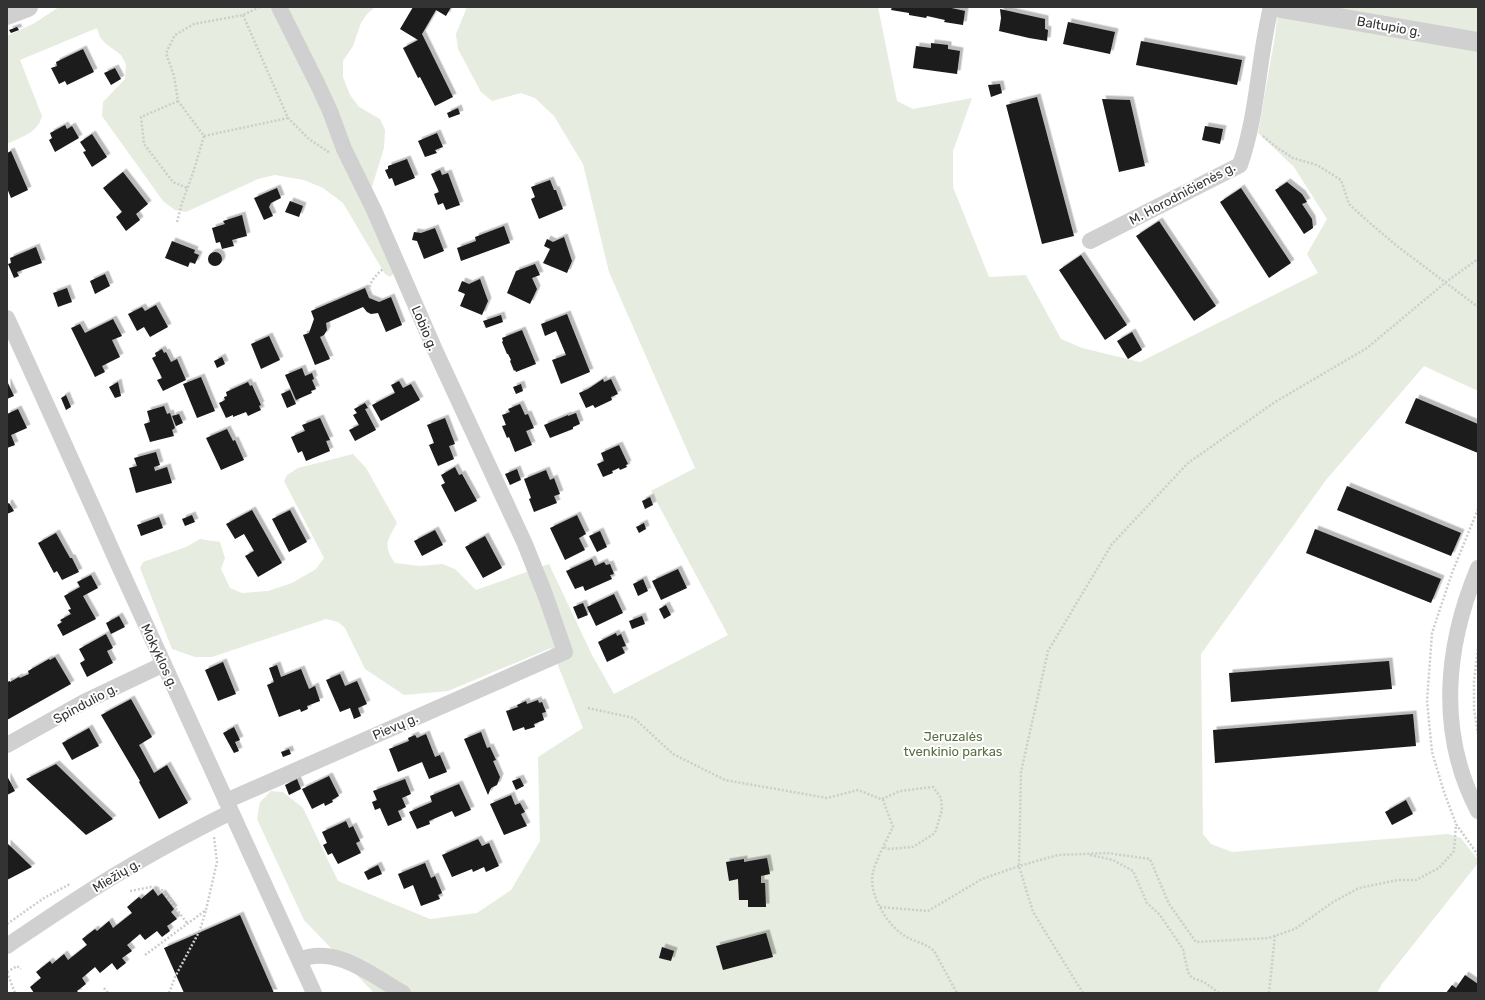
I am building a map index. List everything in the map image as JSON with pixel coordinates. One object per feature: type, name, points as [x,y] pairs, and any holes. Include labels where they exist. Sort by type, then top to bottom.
[{"type":"street","points":[[7,15],[28,7]]},
{"type":"street","name":"Lobio g.","points":[[278,7],[330,111],[344,149],[374,210],[435,350],[525,544],[546,597],[565,652]]},
{"type":"street","name":"M. Horodničienės g.","points":[[1090,241],[1240,164],[1247,144],[1265,32],[1271,7]]},
{"type":"street","name":"Baltupio g.","points":[[1275,7],[1478,42]]},
{"type":"street","name":"Mokyklos g.","points":[[7,318],[59,430],[228,807],[314,993]]},
{"type":"street","points":[[1478,568],[1459,623],[1451,668],[1449,699],[1452,725],[1460,765],[1465,784],[1478,811]]},
{"type":"street","name":"Pievų g.","points":[[228,807],[565,652]]},
{"type":"street","name":"Spindulio g.","points":[[7,745],[84,702],[164,664]]},
{"type":"street","name":"Miežių g.","points":[[7,946],[118,873],[174,841],[228,807]]},
{"type":"street","points":[[299,960],[309,955],[326,956],[349,961],[403,993]]},
{"type":"path","points":[[204,136],[178,101],[174,76],[166,53],[175,34],[194,24],[243,15],[260,7]]},
{"type":"path","points":[[243,15],[288,118],[309,139],[332,155]]},
{"type":"path","points":[[178,101],[141,117],[144,144],[173,182],[187,188]]},
{"type":"path","points":[[204,136],[288,118]]},
{"type":"path","points":[[1250,125],[1275,146],[1293,158],[1317,164],[1341,180],[1349,204],[1397,246],[1478,307]]},
{"type":"path","points":[[177,222],[204,136]]},
{"type":"path","points":[[1083,993],[1033,912],[1019,866],[1021,772],[1048,651],[1112,544],[1188,463],[1275,402],[1367,348],[1446,282],[1478,259]]},
{"type":"path","points":[[369,291],[370,284],[376,274],[384,267],[397,261]]},
{"type":"path","points":[[1478,649],[1474,681],[1474,709],[1478,734]]},
{"type":"path","points":[[588,708],[634,718],[673,754],[724,780],[827,798],[858,790],[883,800],[893,827],[873,872],[872,882],[874,893],[880,907],[898,932],[907,938],[929,946],[934,951],[957,993]]},
{"type":"path","points":[[881,799],[900,791],[933,787],[941,798],[942,810],[935,833],[913,847],[884,848]]},
{"type":"path","points":[[880,907],[928,910],[982,879],[1019,866],[1058,855],[1107,853],[1150,859],[1170,904],[1196,942],[1269,938],[1295,929],[1333,902],[1359,888],[1398,880],[1416,880],[1439,868],[1454,851],[1456,824]]},
{"type":"path","points":[[169,993],[175,976],[200,930],[206,910],[217,862],[213,830]]},
{"type":"path","points":[[1086,855],[1113,860],[1134,871],[1147,903],[1160,915],[1182,949],[1188,972],[1192,978],[1204,982],[1219,993]]},
{"type":"path","points":[[130,891],[151,887],[161,889],[188,923]]},
{"type":"path","points":[[145,955],[206,910]]},
{"type":"path","points":[[1269,993],[1275,935]]},
{"type":"path","points":[[15,993],[7,972],[17,966],[21,970]]},
{"type":"path","points":[[104,988],[108,993]]},
{"type":"green space","points":[[59,7],[375,7],[367,14],[361,23],[353,46],[343,61],[343,77],[350,95],[359,107],[380,119],[385,130],[384,148],[371,190],[395,272],[390,277],[385,274],[343,203],[323,188],[304,180],[275,175],[258,179],[186,212],[175,210],[163,201],[102,116],[103,102],[125,79],[126,64],[121,55],[105,43],[100,37],[97,28],[20,60],[42,116],[37,127],[23,137],[7,144],[7,36],[33,24]]},
{"type":"green space","name":"Jeruzalės tvenkinio parkas","points":[[467,7],[878,7],[897,101],[913,109],[972,98],[953,151],[953,187],[989,277],[1026,275],[1061,339],[1082,348],[1140,362],[1318,273],[1307,254],[1327,219],[1294,167],[1258,133],[1277,19],[1281,16],[1478,48],[1478,391],[1424,366],[1326,480],[1201,654],[1203,834],[1211,844],[1232,852],[1448,834],[1461,838],[1478,860],[1478,863],[1382,984],[1377,993],[374,993],[304,920],[257,819],[260,802],[271,791],[283,792],[303,808],[338,881],[430,919],[477,913],[511,890],[540,841],[538,757],[583,728],[551,648],[448,691],[404,695],[365,669],[345,628],[338,622],[326,619],[212,657],[195,657],[172,649],[140,568],[143,562],[186,547],[200,539],[220,542],[225,558],[221,569],[230,588],[242,593],[268,591],[292,583],[316,569],[324,558],[284,481],[287,475],[298,468],[353,454],[366,468],[397,523],[388,543],[389,552],[395,563],[420,566],[442,564],[455,569],[476,590],[549,564],[592,655],[614,694],[728,635],[651,491],[695,468],[609,272],[583,164],[554,116],[535,98],[521,93],[492,101],[481,92],[458,49],[456,34]]},
{"type":"green space","points":[[1327,7],[1478,7],[1478,33]]},
{"type":"building","points":[[413,7],[451,7],[446,16],[436,10],[422,34],[453,97],[435,106],[420,77],[418,78],[403,48],[418,40],[400,29]]},
{"type":"building","points":[[892,7],[947,7],[965,11],[963,25],[944,22],[945,20],[927,16],[926,18],[909,15],[909,13],[891,10]]},
{"type":"building","points":[[1000,9],[1045,19],[1045,29],[1048,30],[1047,41],[999,31],[1001,18]]},
{"type":"building","points":[[1068,22],[1115,32],[1110,54],[1063,44]]},
{"type":"building","points":[[17,27],[19,30],[11,33],[9,30]]},
{"type":"building","points":[[1141,41],[1242,60],[1237,85],[1136,65]]},
{"type":"building","points":[[931,43],[948,45],[948,49],[960,51],[957,74],[913,68],[916,46],[931,48]]},
{"type":"building","points":[[83,49],[94,72],[67,85],[65,81],[59,84],[51,68],[57,66],[56,62]]},
{"type":"building","points":[[115,68],[121,79],[111,85],[104,73]]},
{"type":"building","points":[[1000,84],[1002,93],[991,97],[988,85]]},
{"type":"building","points":[[1037,97],[1074,236],[1042,244],[1006,105]]},
{"type":"building","points":[[1102,99],[1130,100],[1145,166],[1119,172]]},
{"type":"building","points":[[458,108],[460,114],[449,118],[447,113]]},
{"type":"building","points":[[65,125],[67,129],[72,126],[79,138],[55,152],[49,140],[52,138],[50,133]]},
{"type":"building","points":[[1205,126],[1223,129],[1220,144],[1202,140]]},
{"type":"building","points":[[437,133],[443,147],[435,150],[437,153],[425,157],[418,141]]},
{"type":"building","points":[[92,134],[107,157],[92,167],[83,152],[86,151],[80,142]]},
{"type":"building","points":[[11,151],[28,190],[11,198],[7,188],[7,153]]},
{"type":"building","points":[[407,159],[415,178],[395,186],[392,178],[389,179],[385,170],[388,169],[388,166]]},
{"type":"building","points":[[440,170],[442,175],[448,173],[460,205],[446,210],[443,203],[438,205],[434,194],[439,192],[431,174]]},
{"type":"building","points":[[123,172],[148,204],[136,214],[140,220],[126,231],[116,217],[122,212],[103,188]]},
{"type":"building","points":[[550,180],[554,190],[556,190],[563,209],[539,219],[531,199],[535,197],[531,187]]},
{"type":"building","points":[[1287,182],[1302,194],[1307,202],[1302,204],[1312,219],[1313,228],[1304,234],[1275,190]]},
{"type":"building","points":[[277,188],[281,198],[271,203],[269,207],[273,216],[264,220],[254,198]]},
{"type":"building","points":[[1241,188],[1291,263],[1269,278],[1220,202]]},
{"type":"building","points":[[290,201],[303,206],[299,217],[285,212]]},
{"type":"building","points":[[242,215],[247,236],[232,240],[234,246],[222,249],[220,242],[216,243],[212,228],[225,224],[223,221]]},
{"type":"building","points":[[1159,221],[1216,306],[1194,321],[1136,236]]},
{"type":"building","points":[[504,226],[510,243],[461,261],[457,248],[476,241],[475,237]]},
{"type":"building","points":[[435,228],[444,251],[424,259],[417,241],[412,240],[414,232],[421,233]]},
{"type":"building","points":[[564,237],[572,261],[567,273],[543,263],[550,249],[544,246],[547,239],[553,242]]},
{"type":"building","points":[[172,241],[195,250],[194,253],[199,255],[195,264],[190,262],[188,267],[165,258]]},
{"type":"building","points":[[36,247],[42,263],[17,272],[19,276],[14,278],[8,264],[11,263],[10,258]]},
{"type":"building","points":[[215,252],[220,254],[222,259],[220,264],[215,266],[210,264],[208,259],[210,254]]},
{"type":"building","points":[[1081,255],[1127,325],[1105,340],[1059,270]]},
{"type":"building","points":[[535,264],[540,275],[532,278],[537,289],[530,304],[507,293],[516,271]]},
{"type":"building","points":[[105,274],[110,286],[95,294],[90,281]]},
{"type":"building","points":[[480,279],[488,301],[482,315],[460,306],[465,294],[458,291],[462,281],[469,284]]},
{"type":"building","points":[[67,288],[72,302],[58,307],[53,293]]},
{"type":"building","points":[[365,288],[369,298],[379,302],[391,297],[402,325],[386,332],[378,313],[371,314],[363,307],[326,323],[327,330],[324,335],[320,337],[330,359],[315,365],[303,335],[309,333],[314,319],[311,311]]},
{"type":"building","points":[[156,305],[168,327],[150,337],[144,327],[137,331],[128,314],[142,307],[145,311]]},
{"type":"building","points":[[567,314],[590,372],[561,384],[552,360],[566,355],[556,331],[545,336],[541,324]]},
{"type":"building","points":[[501,315],[503,322],[486,328],[483,321]]},
{"type":"building","points":[[113,319],[122,336],[112,340],[120,357],[102,366],[105,372],[95,377],[71,328],[80,324],[85,333]]},
{"type":"building","points":[[522,330],[536,364],[516,372],[515,370],[514,371],[510,361],[511,360],[502,342],[502,338]]},
{"type":"building","points":[[1132,332],[1142,350],[1128,359],[1117,341]]},
{"type":"building","points":[[269,336],[280,360],[261,369],[251,344]]},
{"type":"building","points":[[162,349],[164,353],[166,352],[171,362],[177,359],[186,380],[163,391],[157,380],[162,378],[152,358],[156,356],[155,353]]},
{"type":"building","points":[[222,357],[225,364],[217,368],[214,361]]},
{"type":"building","points":[[302,368],[305,376],[312,373],[314,379],[312,380],[316,389],[311,391],[312,393],[296,400],[285,375]]},
{"type":"building","points":[[201,377],[215,411],[197,418],[183,384]]},
{"type":"building","points":[[603,379],[604,382],[611,379],[618,394],[611,397],[612,400],[595,408],[593,405],[586,408],[579,393]]},
{"type":"building","points":[[7,381],[14,396],[7,399]]},
{"type":"building","points":[[399,381],[403,388],[411,384],[420,400],[381,421],[372,405],[395,393],[391,385]]},
{"type":"building","points":[[118,382],[121,396],[115,398],[109,387]]},
{"type":"building","points":[[248,382],[250,386],[252,385],[261,405],[259,406],[261,410],[248,416],[246,412],[226,418],[219,403],[225,400],[224,397],[227,396],[226,392]]},
{"type":"building","points":[[521,384],[523,391],[516,394],[513,387]]},
{"type":"building","points":[[290,390],[296,404],[287,408],[281,394]]},
{"type":"building","points":[[66,395],[71,407],[66,410],[61,398]]},
{"type":"building","points":[[1416,398],[1478,424],[1478,453],[1405,423]]},
{"type":"building","points":[[365,403],[368,408],[365,409],[376,430],[355,441],[349,430],[359,425],[353,415],[357,413],[354,409]]},
{"type":"building","points":[[520,404],[525,415],[528,414],[534,428],[526,431],[532,445],[515,452],[509,437],[507,438],[502,426],[506,425],[502,415],[510,412],[508,409]]},
{"type":"building","points":[[164,406],[167,414],[170,413],[175,428],[172,430],[174,436],[150,442],[144,424],[150,422],[147,411]]},
{"type":"building","points":[[18,409],[27,428],[11,435],[15,445],[7,448],[7,414]]},
{"type":"building","points":[[576,413],[580,424],[573,427],[573,429],[550,438],[544,425]]},
{"type":"building","points":[[179,414],[183,423],[176,426],[172,416]]},
{"type":"building","points":[[320,418],[330,440],[326,441],[330,451],[306,461],[302,451],[298,453],[291,437],[305,431],[302,425]]},
{"type":"building","points":[[445,418],[455,444],[449,446],[454,459],[438,466],[429,445],[434,443],[427,425]]},
{"type":"building","points":[[227,429],[233,441],[235,440],[244,460],[221,470],[206,438]]},
{"type":"building","points":[[619,445],[628,464],[626,465],[627,467],[620,470],[619,468],[612,471],[613,473],[603,477],[597,464],[604,461],[601,453]]},
{"type":"building","points":[[156,452],[160,465],[154,467],[155,471],[167,467],[172,483],[136,493],[129,468],[137,466],[134,458]]},
{"type":"building","points":[[455,467],[459,475],[462,474],[477,501],[455,512],[441,485],[445,483],[441,475]]},
{"type":"building","points":[[517,469],[521,480],[510,485],[505,474]]},
{"type":"building","points":[[546,470],[550,480],[554,478],[560,494],[554,496],[557,503],[534,512],[524,479]]},
{"type":"building","points":[[1347,486],[1461,533],[1451,556],[1337,510]]},
{"type":"building","points":[[650,497],[653,505],[645,509],[642,501]]},
{"type":"building","points":[[9,503],[14,511],[7,514],[7,504]]},
{"type":"building","points":[[252,510],[282,563],[258,577],[245,556],[254,551],[244,534],[235,539],[226,524]]},
{"type":"building","points":[[290,510],[307,542],[289,552],[272,519]]},
{"type":"building","points":[[192,515],[195,522],[185,526],[182,519]]},
{"type":"building","points":[[577,515],[586,534],[579,538],[585,550],[565,560],[550,528]]},
{"type":"building","points":[[159,517],[163,528],[141,536],[137,525]]},
{"type":"building","points":[[644,523],[646,529],[639,533],[636,527]]},
{"type":"building","points":[[1315,529],[1441,579],[1431,603],[1306,553]]},
{"type":"building","points":[[435,530],[443,545],[422,556],[414,541]]},
{"type":"building","points":[[600,531],[607,547],[597,552],[589,536]]},
{"type":"building","points":[[56,533],[79,572],[62,580],[57,571],[54,573],[38,543]]},
{"type":"building","points":[[485,536],[502,568],[483,578],[465,547]]},
{"type":"building","points":[[592,559],[595,566],[604,562],[606,565],[610,564],[614,574],[610,575],[612,579],[585,591],[583,586],[575,589],[566,571]]},
{"type":"building","points":[[678,569],[687,588],[661,600],[652,581]]},
{"type":"building","points":[[91,575],[98,588],[83,596],[96,619],[63,636],[57,625],[62,622],[60,620],[71,614],[68,610],[71,609],[64,596],[80,587],[77,582]]},
{"type":"building","points":[[643,579],[648,591],[638,596],[633,584]]},
{"type":"building","points":[[614,594],[623,613],[596,626],[587,607]]},
{"type":"building","points":[[583,603],[588,615],[578,619],[573,607]]},
{"type":"building","points":[[666,605],[671,615],[664,619],[659,609]]},
{"type":"building","points":[[119,616],[125,627],[111,634],[106,623]]},
{"type":"building","points":[[642,616],[645,624],[632,629],[629,621]]},
{"type":"building","points":[[616,633],[617,636],[621,634],[626,646],[622,647],[625,653],[607,662],[598,642]]},
{"type":"building","points":[[106,634],[113,648],[107,651],[113,663],[87,677],[80,663],[85,660],[79,649]]},
{"type":"building","points":[[55,657],[71,684],[7,720],[7,682],[29,674],[28,671]]},
{"type":"building","points":[[1389,661],[1392,689],[1231,702],[1229,673]]},
{"type":"building","points":[[223,662],[236,694],[218,701],[205,670]]},
{"type":"building","points":[[277,665],[281,677],[301,669],[309,689],[315,686],[320,701],[307,706],[308,709],[301,712],[300,709],[279,717],[267,685],[274,682],[269,668]]},
{"type":"building","points":[[340,674],[345,686],[357,681],[367,704],[358,708],[361,716],[354,719],[350,708],[340,712],[326,680]]},
{"type":"building","points":[[131,699],[152,737],[139,745],[154,773],[167,765],[188,803],[159,819],[139,782],[140,781],[101,715]]},
{"type":"building","points":[[538,700],[539,703],[542,702],[546,712],[542,713],[544,720],[534,724],[535,727],[525,730],[524,727],[513,731],[506,711],[518,707],[517,705],[526,701],[527,704]]},
{"type":"building","points":[[1413,714],[1416,746],[1215,763],[1213,730]]},
{"type":"building","points":[[234,727],[240,740],[235,742],[239,751],[234,753],[223,733]]},
{"type":"building","points":[[89,728],[99,746],[72,760],[62,743]]},
{"type":"building","points":[[481,732],[487,748],[490,747],[496,760],[493,761],[500,777],[497,785],[491,788],[488,795],[464,739]]},
{"type":"building","points":[[426,734],[435,757],[440,755],[447,772],[429,779],[422,762],[398,772],[389,749],[409,741],[408,738],[415,735],[417,738]]},
{"type":"building","points":[[289,749],[291,754],[283,757],[281,752]]},
{"type":"building","points":[[56,764],[113,819],[86,835],[26,779]]},
{"type":"building","points":[[7,776],[15,791],[7,795]]},
{"type":"building","points":[[329,776],[339,796],[332,800],[333,802],[325,806],[324,803],[312,809],[302,789]]},
{"type":"building","points":[[520,778],[524,786],[516,790],[512,781]]},
{"type":"building","points":[[297,779],[301,789],[289,795],[285,785]]},
{"type":"building","points":[[405,779],[411,794],[402,798],[406,807],[398,811],[402,820],[388,826],[380,808],[375,810],[372,802],[377,800],[373,791]]},
{"type":"building","points":[[459,784],[471,810],[455,817],[452,811],[429,821],[430,824],[417,829],[409,812],[432,802],[430,796]]},
{"type":"building","points":[[511,795],[515,805],[520,803],[525,812],[521,814],[527,826],[504,835],[490,804]]},
{"type":"building","points":[[1406,800],[1413,814],[1392,825],[1385,812]]},
{"type":"building","points":[[346,821],[349,828],[353,826],[360,841],[356,843],[361,853],[338,864],[332,853],[328,855],[323,845],[327,843],[322,832]]},
{"type":"building","points":[[478,839],[482,846],[489,843],[499,866],[486,872],[484,867],[473,872],[472,869],[452,877],[442,855]]},
{"type":"building","points":[[7,843],[32,867],[7,880]]},
{"type":"building","points":[[767,858],[770,874],[761,876],[761,883],[765,883],[766,907],[748,907],[748,900],[739,900],[738,879],[729,881],[726,862],[744,859],[744,862]]},
{"type":"building","points":[[425,863],[431,878],[435,876],[442,893],[438,895],[440,899],[421,906],[413,885],[404,889],[398,874]]},
{"type":"building","points":[[378,865],[382,874],[368,880],[364,872]]},
{"type":"building","points":[[153,889],[158,896],[162,893],[174,909],[171,912],[177,919],[167,926],[170,931],[162,937],[157,931],[145,940],[140,934],[127,945],[132,951],[122,958],[126,963],[117,970],[112,963],[100,973],[95,967],[82,978],[86,984],[77,991],[79,993],[34,993],[30,987],[41,978],[36,972],[50,961],[52,964],[64,954],[68,960],[87,945],[82,939],[95,929],[97,931],[109,921],[113,928],[132,913],[127,907],[139,897],[141,899]]},
{"type":"building","points":[[240,915],[274,993],[184,993],[164,948]]},
{"type":"building","points":[[766,933],[773,957],[723,970],[716,946]]},
{"type":"building","points":[[662,947],[674,951],[671,961],[659,958]]},
{"type":"building","points":[[1465,975],[1478,984],[1478,993],[1446,993],[1452,985],[1456,988]]}]
